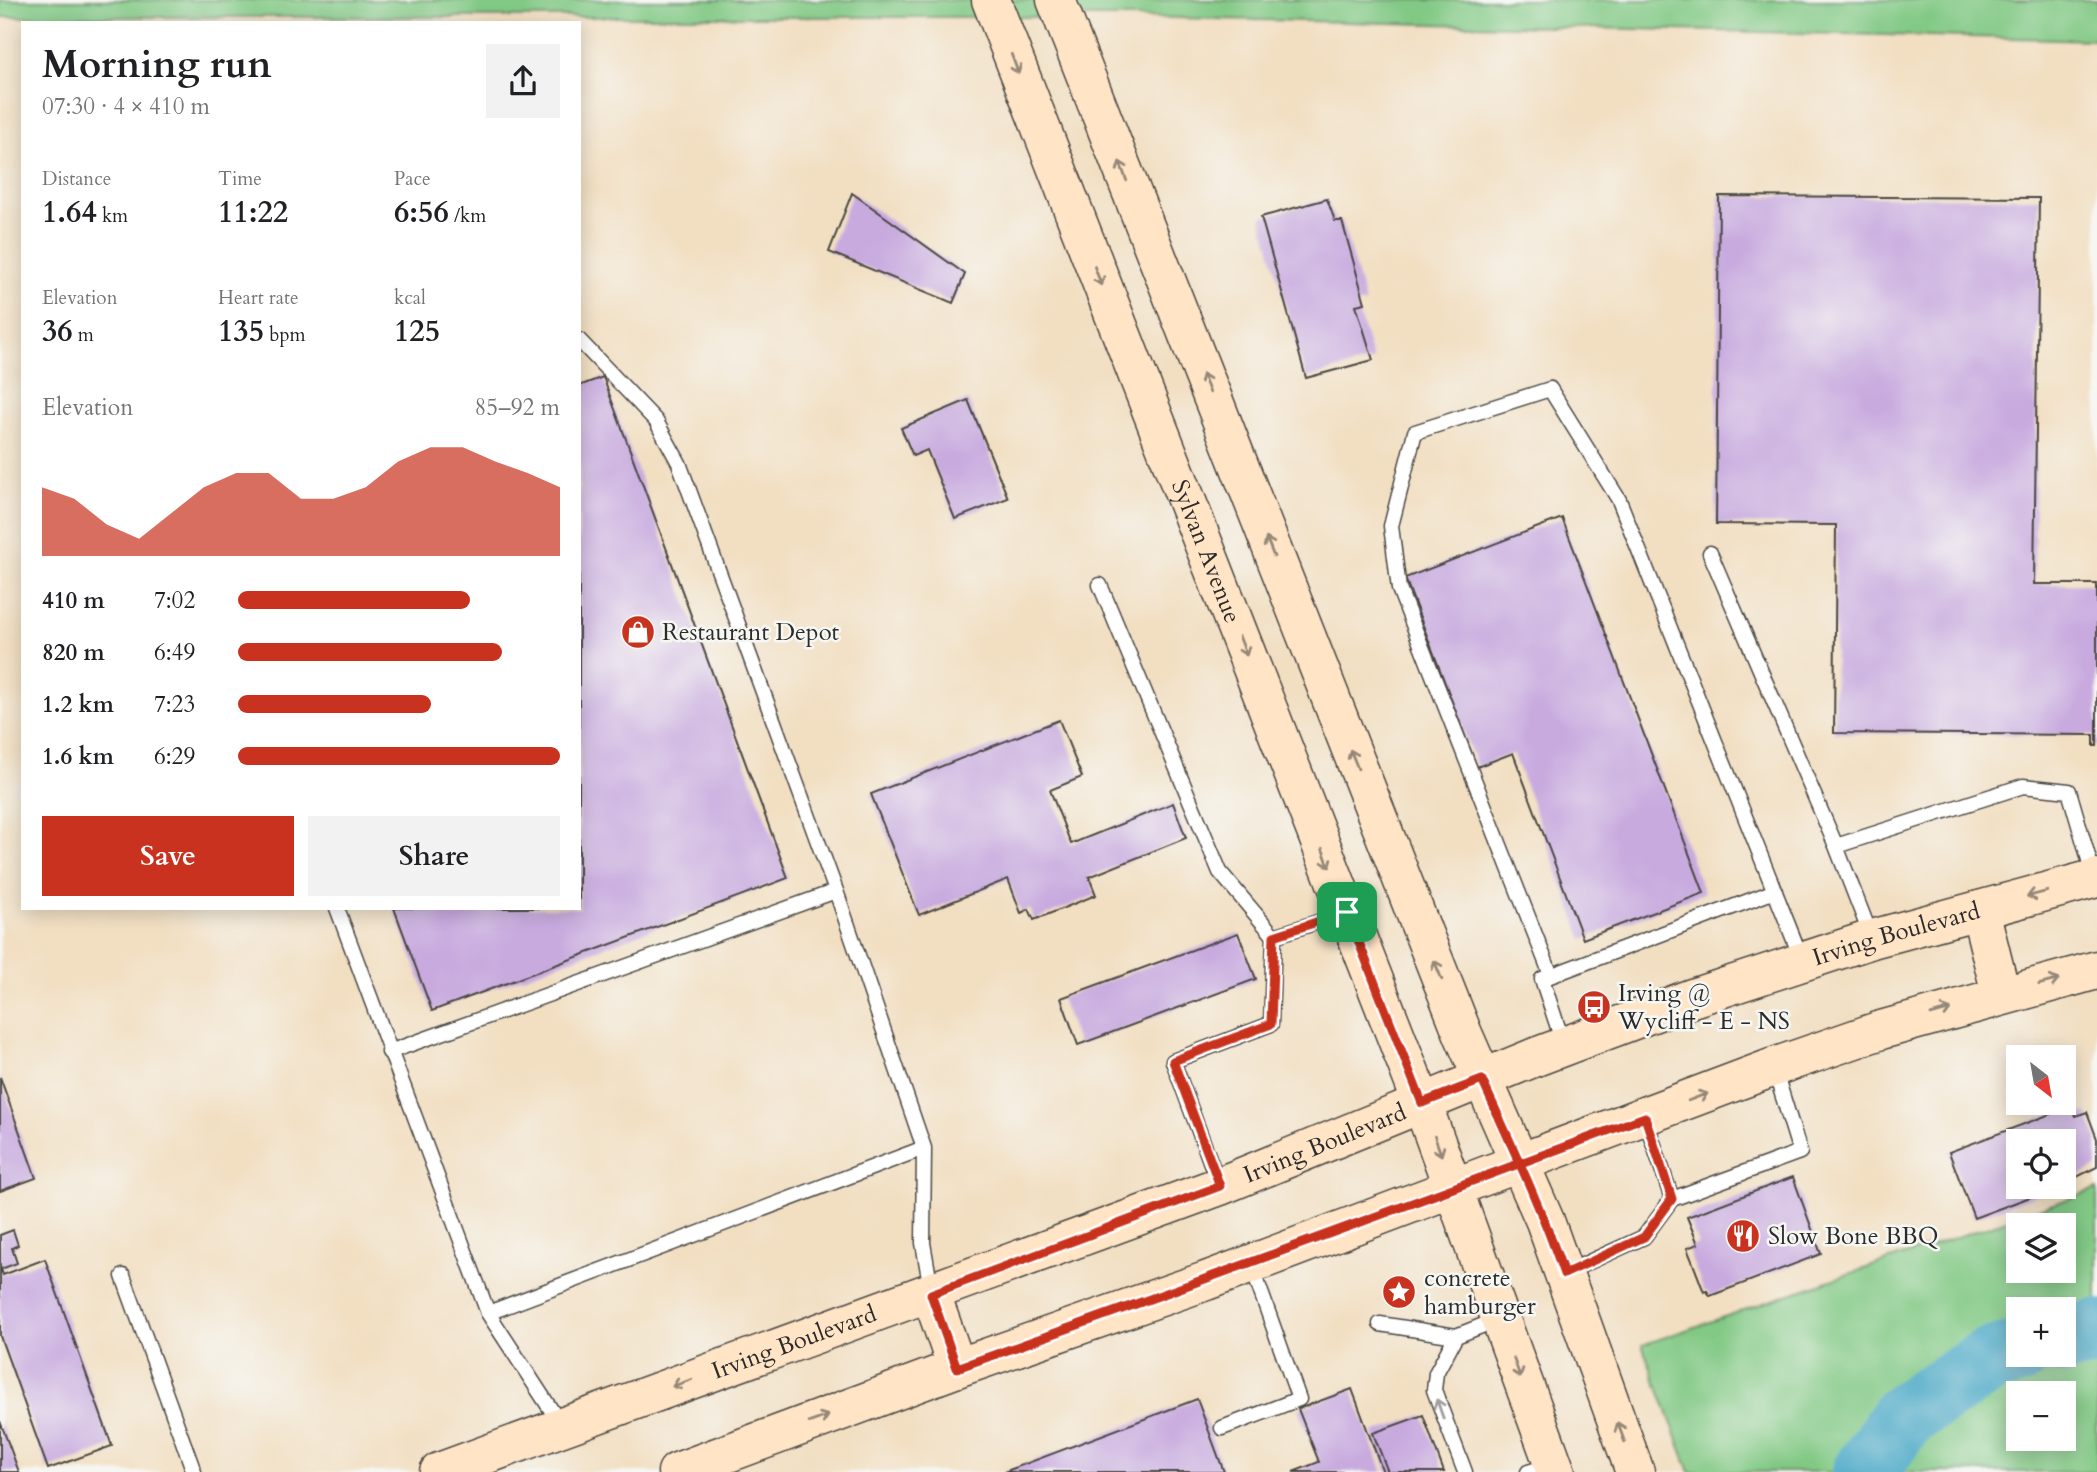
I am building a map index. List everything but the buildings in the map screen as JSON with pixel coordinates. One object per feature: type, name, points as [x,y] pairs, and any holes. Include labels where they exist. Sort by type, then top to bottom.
[{"type":"main road","name":"Sylvan Avenue","points":[[991,0],[1422,1103],[1499,1319],[1546,1469]]},
{"type":"main road","points":[[1056,0],[1482,1080],[1545,1221],[1635,1472]]},
{"type":"main road","name":"Irving Boulevard","points":[[439,1472],[1220,1186],[1422,1103],[1692,999],[1872,939],[2096,878]]},
{"type":"main road","points":[[1980,910],[2001,994]]},
{"type":"main road","points":[[677,1472],[957,1368],[1251,1264],[1774,1067],[1881,1030],[2001,994],[2097,970]]},
{"type":"main road","points":[[931,1294],[957,1368]]},
{"type":"lane","points":[[581,342],[656,421],[679,463],[836,891],[924,1148],[923,1243],[931,1294]]},
{"type":"lane","points":[[1551,975],[1399,589],[1391,526],[1415,432],[1550,389],[1619,500],[1803,962]]},
{"type":"lane","points":[[1710,553],[1836,846],[1872,939]]},
{"type":"lane","points":[[1100,585],[1220,872],[1274,936],[1271,1024],[1173,1061],[1220,1186]]},
{"type":"lane","points":[[1836,846],[2023,786],[2069,791],[2096,878]]},
{"type":"lane","points":[[389,1052],[836,891]]},
{"type":"lane","points":[[1564,1047],[1542,978],[1775,891]]},
{"type":"lane","points":[[338,910],[488,1313],[562,1426]]},
{"type":"lane","points":[[1274,936],[1347,912]]},
{"type":"lane","points":[[1564,1274],[1644,1237],[1672,1199],[1800,1152],[1774,1067]]},
{"type":"lane","points":[[1645,1117],[1672,1199]]},
{"type":"lane","points":[[488,1313],[924,1148]]},
{"type":"lane","points":[[1222,1428],[1299,1399],[1251,1264]]},
{"type":"lane","points":[[123,1276],[194,1472]]},
{"type":"lane","points":[[1380,1324],[1456,1336],[1499,1319]]},
{"type":"lane","points":[[1456,1336],[1436,1373],[1434,1390],[1465,1472]]},
{"type":"green space","points":[[0,0],[2097,0],[2097,40],[1132,17],[0,17]]},
{"type":"green space","points":[[2097,1189],[2097,1472],[1690,1472],[1642,1345],[2006,1220],[2006,1283],[2076,1283],[2076,1213],[2027,1213],[2068,1199],[2076,1199],[2076,1196]]},
{"type":"waterway","points":[[2076,1338],[2097,1332]]},
{"type":"waterway","points":[[1865,1472],[1904,1415],[1991,1360],[2006,1356]]},
{"type":"place","name":"Restaurant Depot","points":[[638,632]]},
{"type":"place","name":"Irving @ Wycliff - E - NS","points":[[1594,1007]]},
{"type":"place","name":"Slow Bone BBQ","points":[[1743,1236]]},
{"type":"place","name":"concrete hamburger","points":[[1399,1292]]},
{"type":"route","points":[[1347,912],[1274,936],[1271,1024],[1173,1061],[1220,1186],[931,1294],[957,1368],[1206,1281],[1453,1188],[1520,1164],[1645,1117],[1672,1199],[1644,1237],[1564,1274],[1538,1203],[1520,1164],[1482,1080],[1422,1103],[1347,912]]}]
